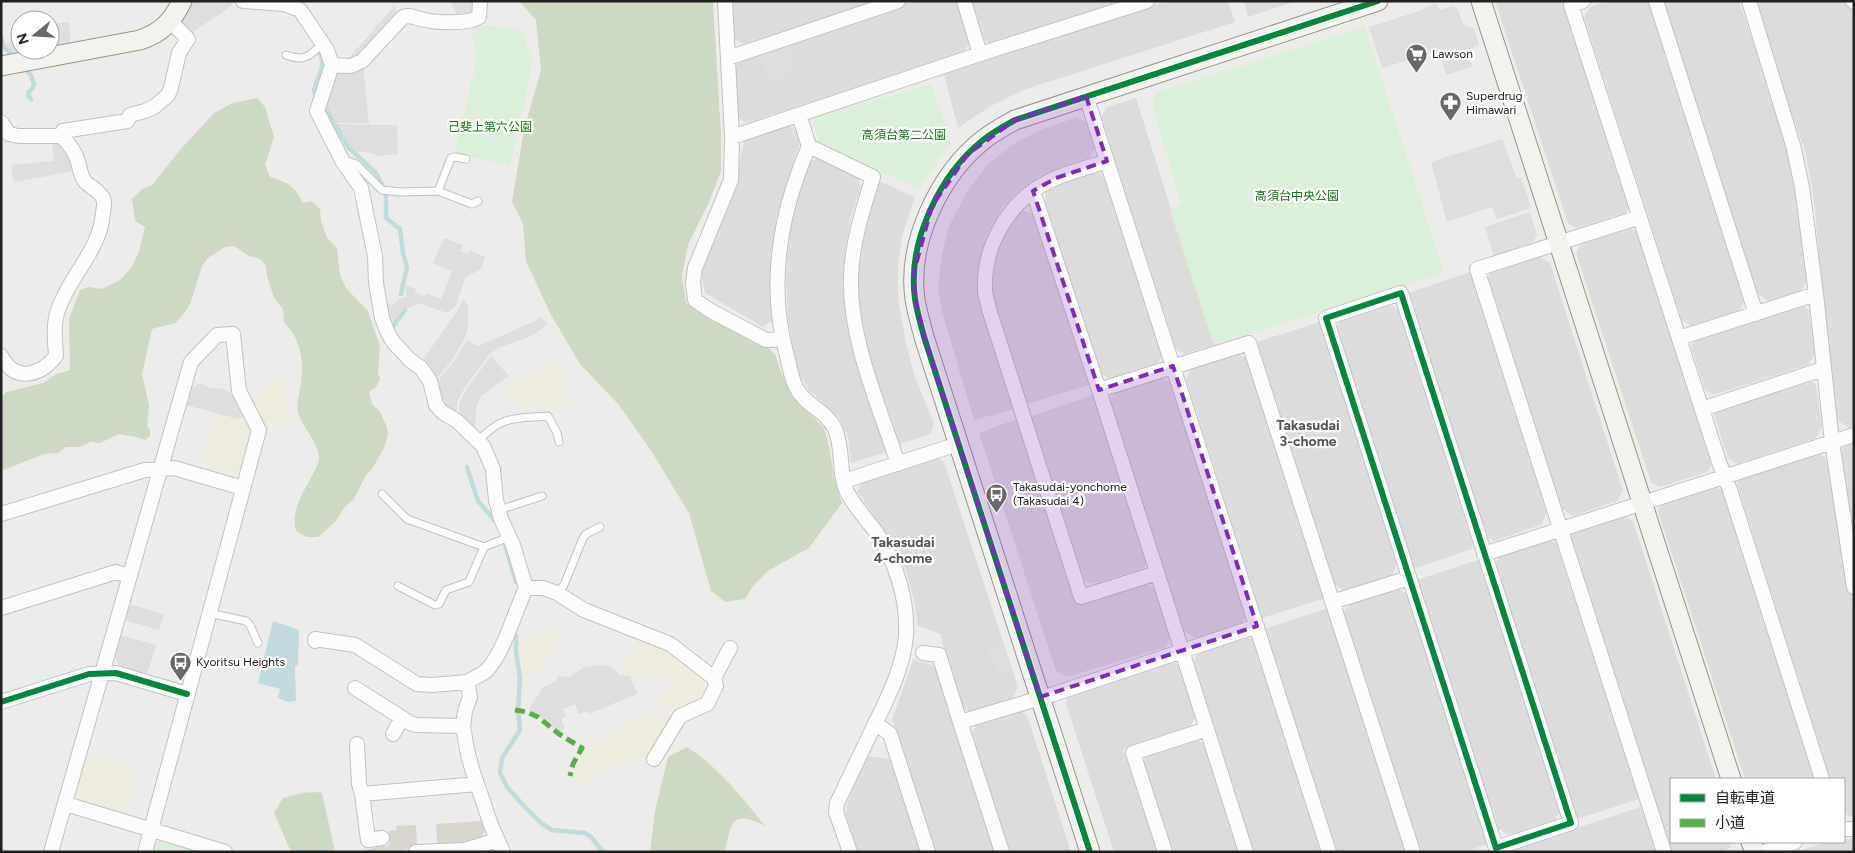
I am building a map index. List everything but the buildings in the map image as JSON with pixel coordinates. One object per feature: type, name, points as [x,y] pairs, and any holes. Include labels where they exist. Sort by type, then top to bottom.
[{"type":"street","points":[[1,66],[140,40],[162,30],[182,1]]},
{"type":"street","points":[[243,1],[287,3],[300,10],[319,47],[327,50],[332,65],[316,111],[343,162],[361,188],[375,256],[376,283],[387,331],[393,342],[410,360],[421,368],[430,381],[436,405],[442,412],[457,421],[483,446],[494,469],[505,539],[526,588],[510,629],[495,657],[487,669],[467,682],[432,685],[417,684],[355,645],[315,640]]},
{"type":"street","points":[[332,65],[351,66],[362,61],[402,17],[412,16],[426,20],[470,21],[479,16],[480,1]]},
{"type":"street","points":[[725,1],[732,137],[731,180],[695,268],[693,282],[695,300],[711,312],[766,340],[782,339]]},
{"type":"street","points":[[728,58],[898,1]]},
{"type":"street","points":[[964,1],[980,54]]},
{"type":"street","points":[[732,137],[980,54],[1147,1]]},
{"type":"street","points":[[1090,852],[925,340],[915,298],[914,272],[923,229],[932,206],[955,168],[982,140],[1015,120],[1378,1]]},
{"type":"street","points":[[1480,1],[1731,778]]},
{"type":"street","points":[[1583,1],[1572,5],[1822,778]]},
{"type":"street","points":[[1656,1],[1756,314]]},
{"type":"street","points":[[1749,1],[1802,187],[1832,442],[1854,587]]},
{"type":"street","points":[[61,136],[63,131],[127,120],[130,115],[145,111],[161,102],[171,88],[179,54],[188,39],[170,21]]},
{"type":"street","points":[[1086,96],[1329,852]]},
{"type":"street","points":[[799,115],[809,146],[794,185],[780,236],[778,264],[779,313],[782,339],[796,388],[802,396],[828,417],[837,433],[847,491],[887,550],[896,570],[906,616],[906,636],[902,659],[894,682],[837,803],[836,812],[850,852]]},
{"type":"street","points":[[1,356],[6,365],[16,374],[29,374],[47,367],[56,356],[54,331],[57,312],[66,290],[78,269],[91,253],[98,238],[104,201],[101,195],[84,180],[72,149],[61,136],[19,136],[4,132]]},
{"type":"street","points":[[809,146],[873,177],[862,212],[854,249],[851,277],[853,307],[857,338],[898,464]]},
{"type":"street","points":[[1107,161],[1056,178],[1033,191],[1013,209],[1002,223],[989,254],[985,291],[989,309],[1081,597],[1157,573]]},
{"type":"street","points":[[1033,191],[1099,390],[1246,852]]},
{"type":"street","points":[[1640,217],[1476,269],[1664,852]]},
{"type":"street","points":[[1401,294],[1484,554],[1571,823],[1496,848],[1326,318],[1401,294]]},
{"type":"street","points":[[1679,338],[1816,294]]},
{"type":"street","points":[[52,852],[191,362],[217,335],[233,334],[239,391],[259,430],[146,852]]},
{"type":"street","points":[[1099,390],[1249,342],[1413,852]]},
{"type":"street","points":[[1702,408],[1824,369]]},
{"type":"street","points":[[1484,554],[1854,435]]},
{"type":"street","points":[[844,481],[958,444]]},
{"type":"street","points":[[1,514],[145,470],[161,468],[174,468],[243,488]]},
{"type":"street","points":[[1,608],[116,572],[130,576]]},
{"type":"street","points":[[1332,602],[1409,578]]},
{"type":"street","points":[[526,588],[543,588],[558,593],[584,610],[670,644],[714,678],[716,686],[707,704],[680,716],[654,760]]},
{"type":"street","points":[[960,722],[1040,698],[1257,626]]},
{"type":"street","points":[[714,678],[730,648]]},
{"type":"street","points":[[923,654],[938,656],[1002,852]]},
{"type":"street","points":[[1,702],[89,674],[116,673],[187,694]]},
{"type":"street","points":[[416,852],[500,846],[472,769],[463,726],[465,711],[470,697],[467,682]]},
{"type":"street","points":[[355,688],[416,725],[463,726]]},
{"type":"street","points":[[393,734],[402,718]]},
{"type":"street","points":[[875,722],[890,734],[928,852]]},
{"type":"street","points":[[1165,852],[1133,753],[1206,729]]},
{"type":"street","points":[[357,744],[359,784],[368,840],[382,838]]},
{"type":"street","points":[[362,794],[477,784]]},
{"type":"street","points":[[66,804],[226,852]]},
{"type":"street","points":[[1764,852],[1792,843]]},
{"type":"lane","points":[[286,56],[302,59],[319,47]]},
{"type":"lane","points":[[438,191],[451,158],[466,159]]},
{"type":"lane","points":[[343,162],[347,161],[356,164],[384,190],[408,192],[438,191],[472,204],[478,201]]},
{"type":"lane","points":[[478,441],[496,424],[505,420],[548,416],[557,433],[559,442]]},
{"type":"lane","points":[[382,494],[408,519],[484,547],[505,539]]},
{"type":"lane","points":[[499,510],[542,496]]},
{"type":"lane","points":[[558,593],[564,585],[583,538],[586,534],[600,528]]},
{"type":"lane","points":[[398,586],[437,605],[446,590],[468,582],[484,547]]},
{"type":"lane","points":[[209,613],[246,621],[250,625],[258,643]]},
{"type":"highlighted area","points":[[1086,96],[1107,161],[1056,178],[1033,191],[1099,390],[1173,366],[1257,626],[1040,697],[925,340],[915,298],[914,272],[932,206],[968,154],[1015,120]]},
{"type":"shaded area","points":[[190,1],[230,1],[233,3],[226,10],[188,35],[177,25]]},
{"type":"shaded area","points":[[450,1],[475,1],[476,13],[457,16]]},
{"type":"shaded area","points":[[733,1],[880,1],[743,44],[734,38]]},
{"type":"shaded area","points":[[913,1],[957,1],[970,40],[964,53],[746,123],[737,116],[735,68],[742,57]]},
{"type":"shaded area","points":[[971,1],[1123,1],[990,44],[983,38]]},
{"type":"shaded area","points":[[1167,1],[1228,1],[1235,22],[1023,90],[989,107],[958,128],[944,74]]},
{"type":"shaded area","points":[[1244,1],[1297,1],[1248,17]]},
{"type":"shaded area","points":[[1495,1],[1564,1],[1631,204],[1626,213],[1576,228],[1568,223]]},
{"type":"shaded area","points":[[1607,1],[1648,1],[1744,302],[1739,311],[1692,326],[1682,321],[1584,17],[1590,7]]},
{"type":"shaded area","points":[[1661,1],[1739,1],[1790,150],[1798,187],[1807,281],[1800,292],[1768,301],[1755,291]]},
{"type":"shaded area","points":[[1753,1],[1846,1],[1854,11],[1854,426],[1849,428],[1837,420],[1833,400],[1813,193],[1806,154]]},
{"type":"shaded area","points":[[1436,3],[1440,10],[1453,6],[1458,9],[1463,25],[1474,28],[1479,45],[1473,47],[1468,56],[1472,67],[1446,75],[1438,51],[1382,68],[1369,27],[1416,12]]},
{"type":"shaded area","points":[[395,5],[397,15],[362,56],[345,63]]},
{"type":"shaded area","points":[[69,22],[71,47],[60,49],[60,23]]},
{"type":"shaded area","points":[[10,42],[10,50],[6,45]]},
{"type":"shaded area","points":[[788,46],[796,73],[768,82],[759,54]]},
{"type":"shaded area","points":[[363,65],[369,123],[335,123],[326,107],[326,99],[335,71]]},
{"type":"shaded area","points":[[1136,98],[1214,345],[1184,354],[1176,349],[1101,117],[1107,107]]},
{"type":"shaded area","points":[[1077,117],[1086,122],[1095,148],[1090,158],[1043,174],[1023,187],[1003,207],[987,234],[982,253],[979,283],[982,308],[1014,409],[974,420],[943,315],[938,287],[942,254],[949,226],[968,190],[987,165],[1013,144],[1040,130]]},
{"type":"shaded area","points":[[335,124],[397,125],[398,154],[380,156],[360,151],[359,153],[349,145]]},
{"type":"shaded area","points":[[787,124],[796,130],[800,142],[780,208],[771,264],[773,319],[763,327],[705,293],[701,272],[707,252],[731,201],[745,138]]},
{"type":"shaded area","points":[[1502,139],[1517,179],[1522,178],[1531,208],[1497,219],[1492,207],[1447,222],[1431,162]]},
{"type":"shaded area","points":[[52,140],[66,146],[75,171],[14,182],[11,165],[54,161]]},
{"type":"shaded area","points":[[819,158],[857,176],[861,186],[852,214],[845,250],[843,292],[846,322],[854,353],[887,452],[851,463],[848,436],[838,417],[808,389],[798,372],[788,320],[786,270],[790,225],[808,162]]},
{"type":"shaded area","points":[[1095,171],[1105,176],[1163,355],[1157,365],[1110,380],[1100,373],[1045,203],[1045,191],[1050,186]]},
{"type":"shaded area","points":[[879,181],[915,197],[902,236],[898,267],[898,299],[906,344],[915,377],[934,423],[931,434],[900,444],[872,365],[861,325],[858,280],[865,224]]},
{"type":"shaded area","points":[[1020,209],[1033,214],[1089,385],[1027,404],[994,302],[992,280],[996,254],[1006,228]]},
{"type":"shaded area","points":[[1530,212],[1537,235],[1533,242],[1494,256],[1485,227]]},
{"type":"shaded area","points":[[1628,226],[1638,232],[1713,461],[1708,472],[1660,487],[1651,482],[1576,253],[1582,241]]},
{"type":"shaded area","points":[[444,238],[463,245],[460,251],[468,254],[470,250],[485,257],[481,269],[465,278],[456,306],[447,313],[419,303],[400,312],[395,321],[391,322],[386,303],[393,305],[400,298],[407,297],[405,287],[408,286],[416,289],[415,292],[424,296],[426,293],[441,299],[452,271],[433,263]]},
{"type":"shaded area","points":[[1536,255],[1550,263],[1623,491],[1617,501],[1573,516],[1560,508],[1487,280],[1491,270]]},
{"type":"shaded area","points":[[1470,272],[1547,514],[1541,525],[1494,541],[1486,536],[1408,293]]},
{"type":"shaded area","points":[[463,299],[468,306],[468,328],[465,338],[451,362],[435,380],[422,361],[457,311]]},
{"type":"shaded area","points":[[1388,304],[1398,310],[1474,548],[1413,569],[1336,329],[1341,319]]},
{"type":"shaded area","points":[[1800,304],[1809,310],[1815,354],[1808,365],[1714,395],[1705,390],[1691,346],[1696,338]]},
{"type":"shaded area","points":[[540,316],[547,323],[541,330],[527,338],[498,348],[489,355],[465,387],[457,402],[457,416],[443,405],[436,381],[453,363],[467,340],[478,346],[535,321]]},
{"type":"shaded area","points":[[1320,322],[1397,564],[1392,575],[1345,591],[1333,583],[1257,342]]},
{"type":"shaded area","points":[[1237,353],[1247,358],[1325,598],[1262,618],[1186,379],[1191,369]]},
{"type":"shaded area","points":[[491,356],[509,376],[481,396],[476,408],[475,432],[458,418],[460,402],[467,388]]},
{"type":"shaded area","points":[[556,362],[570,379],[558,388],[572,406],[554,410],[539,407],[517,407],[518,398],[504,397],[511,386],[528,375]]},
{"type":"shaded area","points":[[287,376],[284,399],[286,411],[292,422],[266,427],[252,399]]},
{"type":"shaded area","points":[[1161,378],[1171,383],[1247,614],[1241,624],[1196,639],[1183,630],[1109,402],[1115,392]]},
{"type":"shaded area","points":[[1806,378],[1816,385],[1822,427],[1816,438],[1737,464],[1728,458],[1714,415],[1718,407]]},
{"type":"shaded area","points":[[201,383],[207,387],[223,389],[231,393],[243,417],[238,419],[186,405],[190,389]]},
{"type":"shaded area","points":[[1093,395],[1147,562],[1144,568],[1092,584],[1084,580],[1031,416]]},
{"type":"shaded area","points":[[216,414],[245,422],[248,426],[249,434],[238,472],[229,477],[202,469]]},
{"type":"shaded area","points":[[1017,419],[1077,604],[1143,583],[1155,588],[1171,636],[1166,647],[1067,677],[1056,671],[979,433]]},
{"type":"shaded area","points":[[1854,440],[1854,534],[1841,452],[1847,442]]},
{"type":"shaded area","points":[[1817,452],[1826,458],[1854,611],[1854,816],[1848,816],[1845,813],[1845,778],[1830,778],[1737,484],[1740,477]]},
{"type":"shaded area","points":[[936,457],[944,462],[1018,687],[1012,699],[972,713],[962,708],[940,634],[917,625],[915,604],[906,570],[889,538],[857,492],[862,481]]},
{"type":"shaded area","points":[[1713,486],[1723,491],[1814,778],[1745,778],[1658,511],[1663,501]]},
{"type":"shaded area","points":[[1622,514],[1633,521],[1716,778],[1670,778],[1670,843],[1732,843],[1730,848],[1718,852],[1670,852],[1569,539],[1575,529]]},
{"type":"shaded area","points":[[1546,539],[1556,543],[1639,799],[1577,819],[1494,568],[1500,554]]},
{"type":"shaded area","points":[[1478,560],[1561,809],[1555,820],[1508,835],[1497,828],[1416,580]]},
{"type":"shaded area","points":[[1396,588],[1406,593],[1487,844],[1464,852],[1421,852],[1344,613],[1350,602]]},
{"type":"shaded area","points":[[130,604],[164,614],[159,630],[125,620]]},
{"type":"shaded area","points":[[1328,608],[1407,852],[1337,852],[1265,629]]},
{"type":"shaded area","points":[[559,630],[556,641],[545,661],[524,683],[519,641]]},
{"type":"shaded area","points":[[121,635],[156,645],[147,675],[120,667],[115,658]]},
{"type":"shaded area","points":[[1246,636],[1255,641],[1324,852],[1254,852],[1194,662],[1199,651]]},
{"type":"shaded area","points":[[639,637],[659,645],[680,658],[709,683],[700,698],[694,703],[658,711],[658,703],[671,680],[648,676],[622,675],[624,666]]},
{"type":"shaded area","points":[[1004,645],[1012,668],[997,673],[992,656],[989,656],[987,650]]},
{"type":"shaded area","points":[[913,660],[935,666],[995,852],[935,852],[892,720]]},
{"type":"shaded area","points":[[1170,660],[1179,665],[1195,717],[1190,727],[1123,749],[1157,852],[1114,852],[1066,704],[1068,694]]},
{"type":"shaded area","points":[[600,665],[611,667],[620,675],[630,676],[637,694],[588,714],[587,711],[579,714],[575,704],[563,709],[566,716],[561,719],[565,729],[560,732],[529,709],[543,687],[555,682],[558,676],[570,677],[584,667]]},
{"type":"shaded area","points":[[667,709],[675,709],[649,755],[598,770],[580,787],[572,781],[574,766],[585,747],[619,728]]},
{"type":"shaded area","points":[[1017,709],[1027,715],[1071,852],[1009,852],[971,735],[978,722]]},
{"type":"shaded area","points":[[1195,738],[1205,745],[1241,852],[1170,852],[1142,764],[1147,754]]},
{"type":"shaded area","points":[[87,755],[137,770],[124,814],[81,802],[76,793]]},
{"type":"shaded area","points":[[867,756],[891,759],[921,852],[858,852],[846,814],[847,804]]},
{"type":"shaded area","points":[[1641,807],[1656,852],[1502,852]]},
{"type":"shaded area","points":[[482,821],[485,830],[480,840],[437,844],[436,824]]},
{"type":"shaded area","points":[[416,825],[417,845],[398,852],[365,852],[364,850],[390,845],[389,831],[397,830],[396,826]]},
{"type":"shaded area","points":[[1845,838],[1854,838],[1854,852],[1794,852],[1824,843],[1845,843]]},
{"type":"green space","points":[[519,1],[713,1],[721,134],[721,171],[709,202],[688,245],[682,275],[686,303],[770,349],[776,356],[791,395],[824,428],[835,481],[842,503],[809,548],[768,571],[753,586],[745,599],[725,602],[711,591],[689,513],[652,452],[619,405],[580,364],[550,313],[526,261],[523,224],[512,202],[524,130],[541,70],[536,20]]},
{"type":"green space","name":"己斐上第六公園","points":[[479,24],[522,30],[532,61],[526,97],[510,166],[455,153],[477,58],[471,27]]},
{"type":"green space","name":"高須台中央公園","points":[[1365,27],[1444,273],[1214,345],[1170,210],[1181,203],[1152,105],[1155,93]]},
{"type":"green space","name":"高須台第二公園","points":[[931,84],[951,142],[919,188],[883,173],[820,141],[815,135],[812,126],[816,117]]},
{"type":"green space","points":[[257,98],[265,107],[274,137],[265,165],[270,177],[290,186],[297,192],[303,203],[311,201],[320,209],[321,221],[327,238],[337,248],[340,275],[346,288],[368,311],[380,347],[378,372],[380,379],[376,387],[369,392],[372,404],[380,412],[387,427],[388,435],[384,448],[372,469],[366,475],[354,499],[344,508],[335,522],[318,537],[307,537],[296,531],[296,509],[319,460],[317,448],[297,409],[302,371],[301,353],[295,337],[284,322],[283,309],[274,298],[266,266],[260,259],[249,256],[234,246],[225,247],[208,258],[202,266],[191,302],[184,314],[175,323],[152,329],[142,374],[149,405],[147,426],[150,430],[150,436],[145,440],[119,434],[100,443],[91,442],[79,447],[66,447],[58,453],[44,454],[1,471],[1,398],[6,392],[43,383],[56,374],[70,370],[69,319],[80,290],[89,287],[102,289],[120,280],[131,268],[139,252],[145,227],[135,221],[132,199],[142,189],[152,185],[180,150],[214,113],[233,103]]},
{"type":"green space","points":[[687,747],[719,773],[765,826],[746,819],[735,821],[729,833],[725,852],[650,852],[655,811],[668,757]]},
{"type":"green space","points":[[315,792],[322,793],[335,852],[291,852],[274,813],[283,798]]},
{"type":"green space","points":[[163,840],[204,852],[152,852],[154,843]]},
{"type":"water","points":[[273,621],[299,630],[298,665],[295,666],[296,701],[288,702],[278,698],[280,689],[258,683]]},
{"type":"waterway","points":[[1,36],[3,46],[10,53]]},
{"type":"waterway","points":[[317,46],[322,59],[322,69],[314,90],[317,98]]},
{"type":"waterway","points":[[26,70],[31,75],[34,84],[28,95],[31,99]]},
{"type":"waterway","points":[[325,108],[348,147],[376,173],[383,186],[386,196],[386,218],[400,229],[407,267],[401,294]]},
{"type":"waterway","points":[[392,328],[405,310]]},
{"type":"waterway","points":[[467,467],[478,501],[496,522]]},
{"type":"waterway","points":[[503,538],[516,582]]},
{"type":"waterway","points":[[516,636],[516,652],[520,678],[518,710],[520,730],[502,758],[500,773],[507,787],[541,823],[552,830],[585,833],[591,837],[603,852]]},
{"type":"marked path","points":[[515,710],[527,712],[538,717],[559,734],[582,748],[573,764],[570,776]]},
{"type":"cycle path","points":[[1090,852],[925,340],[915,299],[914,278],[916,255],[921,233],[940,191],[967,155],[983,140],[1015,120],[1378,1]]},
{"type":"cycle path","points":[[1401,293],[1571,823],[1496,848],[1326,318],[1401,293]]},
{"type":"cycle path","points":[[1,702],[89,674],[116,673],[187,694]]},
{"type":"place","name":"Lawson","points":[[1416,73]]},
{"type":"place","name":"Superdrug Himawari","points":[[1450,122]]},
{"type":"place","name":"Takasudai-yonchome (Takasudai 4)","points":[[997,513]]},
{"type":"place","name":"Kyoritsu Heights","points":[[180,681]]},
{"type":"district","name":"Takasudai 3-chome","points":[[1308,434]]},
{"type":"district","name":"Takasudai 4-chome","points":[[903,550]]}]
